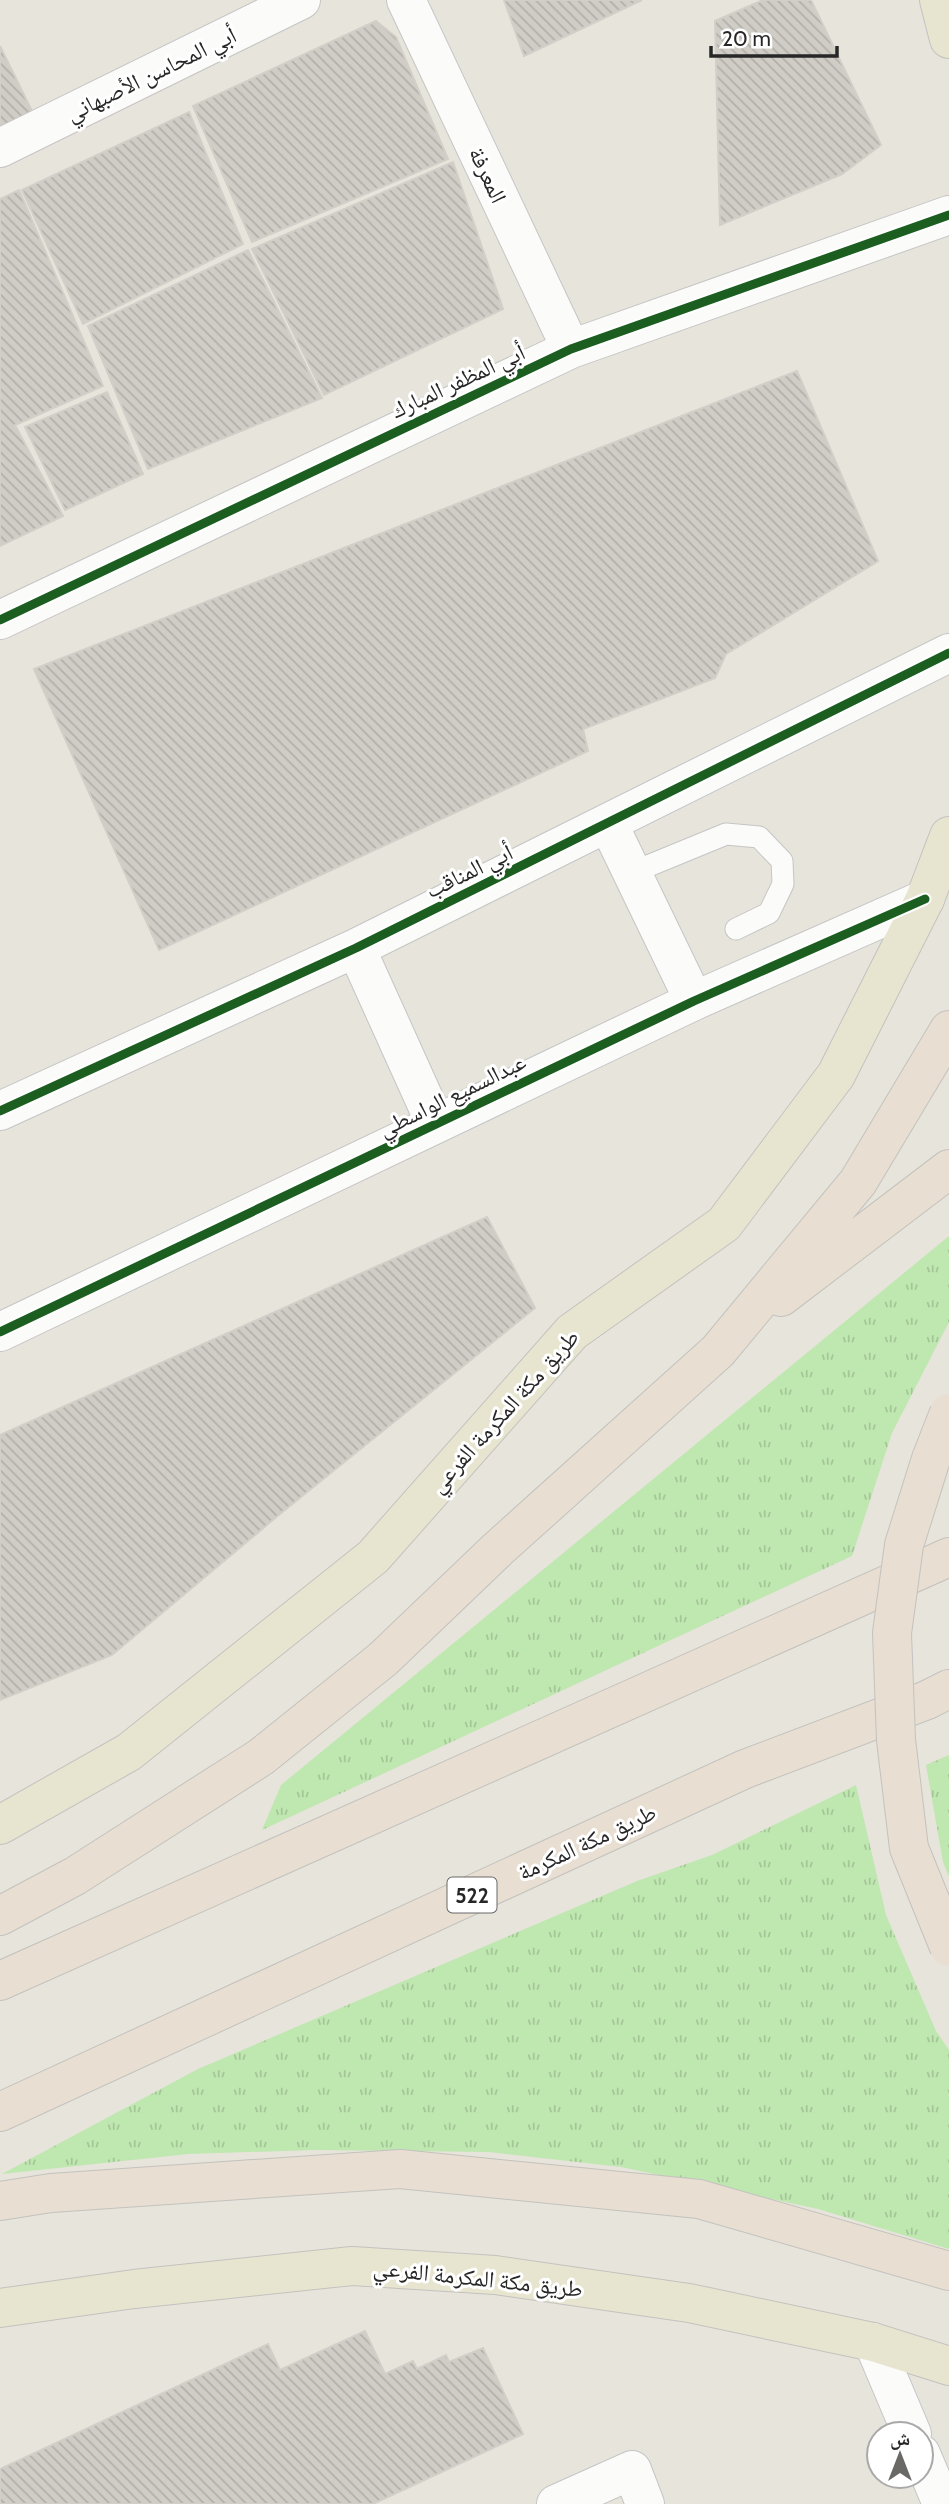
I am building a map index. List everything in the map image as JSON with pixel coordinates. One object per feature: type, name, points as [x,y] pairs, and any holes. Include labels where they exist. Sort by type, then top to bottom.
[{"type":"highway","points":[[718,1351],[858,1182],[949,1030]]},
{"type":"highway","points":[[0,1916],[75,1876],[261,1757],[383,1659],[498,1549],[718,1351],[792,1288],[841,1254],[949,1169]]},
{"type":"highway","points":[[949,1413],[931,1459],[904,1545],[892,1633],[896,1741],[909,1848],[949,1947]]},
{"type":"highway","points":[[0,1981],[949,1557]]},
{"type":"highway","name":"طريق مكة المكرمة","points":[[0,2112],[746,1769],[942,1694]]},
{"type":"highway","points":[[0,2201],[51,2193],[400,2169],[699,2199],[949,2271]]},
{"type":"main road","points":[[939,0],[949,39]]},
{"type":"main road","name":"طريق مكة المكرمة الفرعي","points":[[0,1825],[129,1752],[373,1557],[572,1332],[724,1224],[836,1075],[925,899],[949,836]]},
{"type":"main road","name":"طريق مكة المكرمة الفرعي","points":[[0,2308],[134,2289],[352,2266],[495,2275],[676,2301],[873,2342],[949,2366]]},
{"type":"street","name":"أبي المحاسن الأصبهاني","points":[[0,148],[301,0]]},
{"type":"street","name":"المعرفة","points":[[406,0],[570,349]]},
{"type":"street","name":"أبي المظفر المبارك","points":[[0,620],[570,349],[949,215]]},
{"type":"street","name":"أبي المناقب","points":[[0,1111],[356,948],[949,653]]},
{"type":"street","points":[[608,823],[694,1001]]},
{"type":"street","name":"عبدالسميع الواسطي","points":[[0,1332],[694,1001],[925,899]]},
{"type":"street","points":[[356,948],[435,1124]]},
{"type":"street","points":[[873,2342],[906,2420]]},
{"type":"street","points":[[556,2504],[639,2487]]},
{"type":"street","points":[[935,2487],[942,2504]]},
{"type":"lane","points":[[631,873],[726,834],[759,837],[782,861],[783,884],[768,913],[736,929]]},
{"type":"green space","points":[[949,1236],[949,1322],[892,1433],[852,1556],[262,1830],[281,1785]]},
{"type":"green space","points":[[949,1755],[949,1877],[943,1862],[926,1765]]},
{"type":"green space","points":[[856,1785],[886,1915],[936,2031],[949,2050],[949,2249],[818,2209],[621,2167],[489,2152],[315,2150],[188,2154],[2,2174],[198,2069],[637,1881],[712,1855]]},
{"type":"building","points":[[504,0],[642,0],[524,56]]},
{"type":"building","points":[[763,0],[811,0],[881,145],[842,174],[720,225],[715,21]]},
{"type":"building","points":[[376,21],[396,37],[448,159],[252,242],[193,106]]},
{"type":"building","points":[[0,46],[33,113],[0,129]]},
{"type":"building","points":[[189,112],[243,244],[83,324],[22,190]]},
{"type":"building","points":[[453,162],[503,309],[324,395],[252,249]]},
{"type":"building","points":[[19,190],[103,386],[15,425],[63,516],[0,546],[0,199]]},
{"type":"building","points":[[248,250],[322,398],[148,469],[88,326]]},
{"type":"building","points":[[797,371],[878,561],[726,654],[715,678],[583,729],[588,751],[159,950],[34,669]]},
{"type":"building","points":[[107,392],[143,474],[65,510],[25,427]]},
{"type":"building","points":[[487,1217],[535,1308],[280,1514],[112,1655],[0,1700],[0,1435]]},
{"type":"building","points":[[365,2331],[385,2374],[413,2361],[417,2369],[446,2355],[449,2362],[483,2348],[523,2434],[373,2504],[0,2504],[0,2469],[268,2344],[280,2370]]},
{"type":"cycle path","points":[[0,620],[571,349],[949,215]]},
{"type":"cycle path","points":[[0,1111],[356,948],[949,653]]},
{"type":"cycle path","points":[[0,1332],[694,1001],[925,899]]}]
